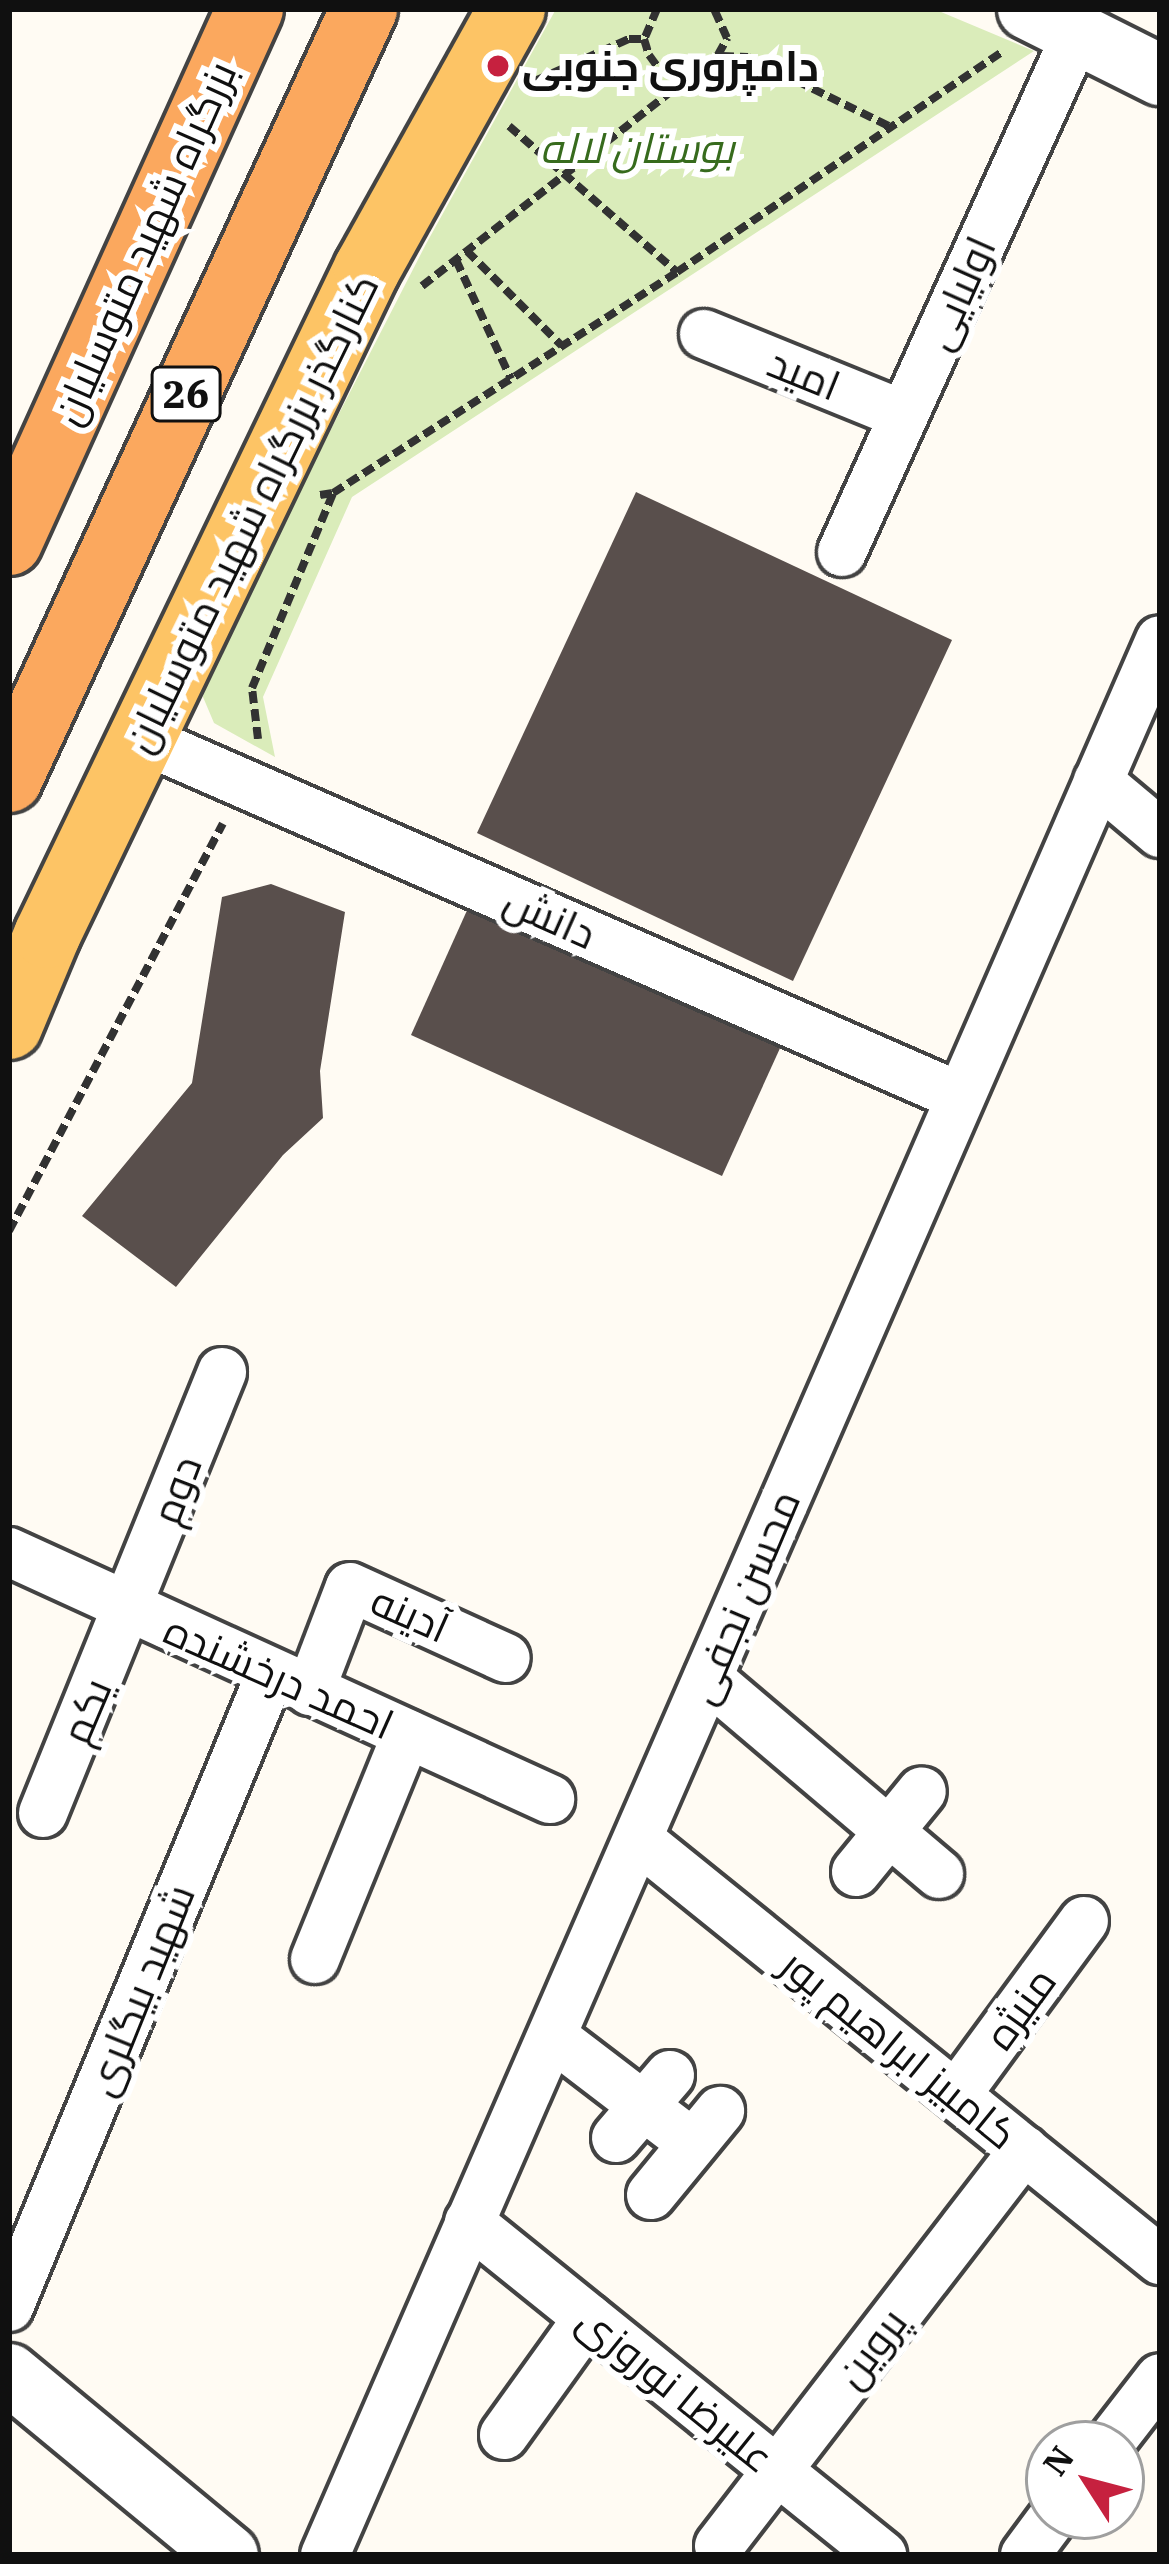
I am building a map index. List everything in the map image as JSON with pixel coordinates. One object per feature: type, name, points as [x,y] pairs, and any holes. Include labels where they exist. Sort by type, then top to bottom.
[{"type":"highway","name":"بزرگراه شهید متوسلیان","points":[[9,542],[250,9]]},
{"type":"highway","name":"26","points":[[9,779],[364,9]]},
{"type":"main road","name":"کنارگذر بزرگراه شهید متوسلیان","points":[[9,1026],[368,269],[512,9]]},
{"type":"street","points":[[1036,32],[1160,75]]},
{"type":"street","name":"اولیایی","points":[[842,552],[903,415],[1036,32]]},
{"type":"street","name":"امید","points":[[704,334],[903,415]]},
{"type":"street","name":"محسن نجفی","points":[[325,2555],[958,1096],[1158,650]]},
{"type":"street","name":"دانش","points":[[142,739],[958,1096]]},
{"type":"street","points":[[1098,782],[1160,833]]},
{"type":"street","name":"دوم","points":[[129,1609],[222,1372]]},
{"type":"street","name":"احمد درخشنده","points":[[9,1552],[550,1799]]},
{"type":"street","name":"آدینه","points":[[291,1682],[350,1587],[506,1658]]},
{"type":"street","name":"یکم","points":[[44,1813],[129,1609]]},
{"type":"street","points":[[708,1678],[940,1874]]},
{"type":"street","name":"شهید بیگلری","points":[[9,2307],[291,1682]]},
{"type":"street","points":[[315,1959],[407,1734]]},
{"type":"street","points":[[856,1872],[922,1792]]},
{"type":"street","name":"کامبیز ابراهیم پور","points":[[638,1839],[1160,2260]]},
{"type":"street","name":"منیژه","points":[[956,2095],[1084,1922]]},
{"type":"street","points":[[552,2036],[643,2106],[706,2127],[651,2195]]},
{"type":"street","name":"پروین","points":[[719,2546],[1024,2150]]},
{"type":"street","name":"علیرضا نوروزی","points":[[469,2222],[882,2555]]},
{"type":"street","points":[[504,2435],[588,2318]]},
{"type":"street","points":[[9,2374],[228,2555]]},
{"type":"street","points":[[1128,2420],[1160,2378]]},
{"type":"path","points":[[656,9],[644,38],[659,69],[691,78]]},
{"type":"path","points":[[407,298],[691,78],[710,71],[722,56],[727,38],[714,9]]},
{"type":"path","points":[[306,496],[333,494],[1036,32]]},
{"type":"path","points":[[521,87],[629,39],[644,38]]},
{"type":"path","points":[[722,56],[748,57],[893,128]]},
{"type":"path","points":[[503,122],[677,272]]},
{"type":"path","points":[[466,251],[562,346]]},
{"type":"path","points":[[456,260],[511,379]]},
{"type":"path","points":[[259,742],[252,688],[333,494]]},
{"type":"path","points":[[9,1231],[224,822]]},
{"type":"green space","name":"بوستان لاله","points":[[556,9],[934,9],[1034,51],[352,497],[263,697],[275,757],[214,723],[203,697],[206,673],[426,244]]},
{"type":"building","points":[[636,492],[952,640],[793,981],[477,833]]},
{"type":"building","points":[[271,884],[345,912],[320,1071],[323,1118],[283,1155],[176,1287],[82,1216],[192,1083],[222,897]]},
{"type":"building","points":[[469,906],[781,1046],[722,1176],[411,1035]]},
{"type":"place","name":"دامپروری جنوبی","points":[[498,66]]}]
